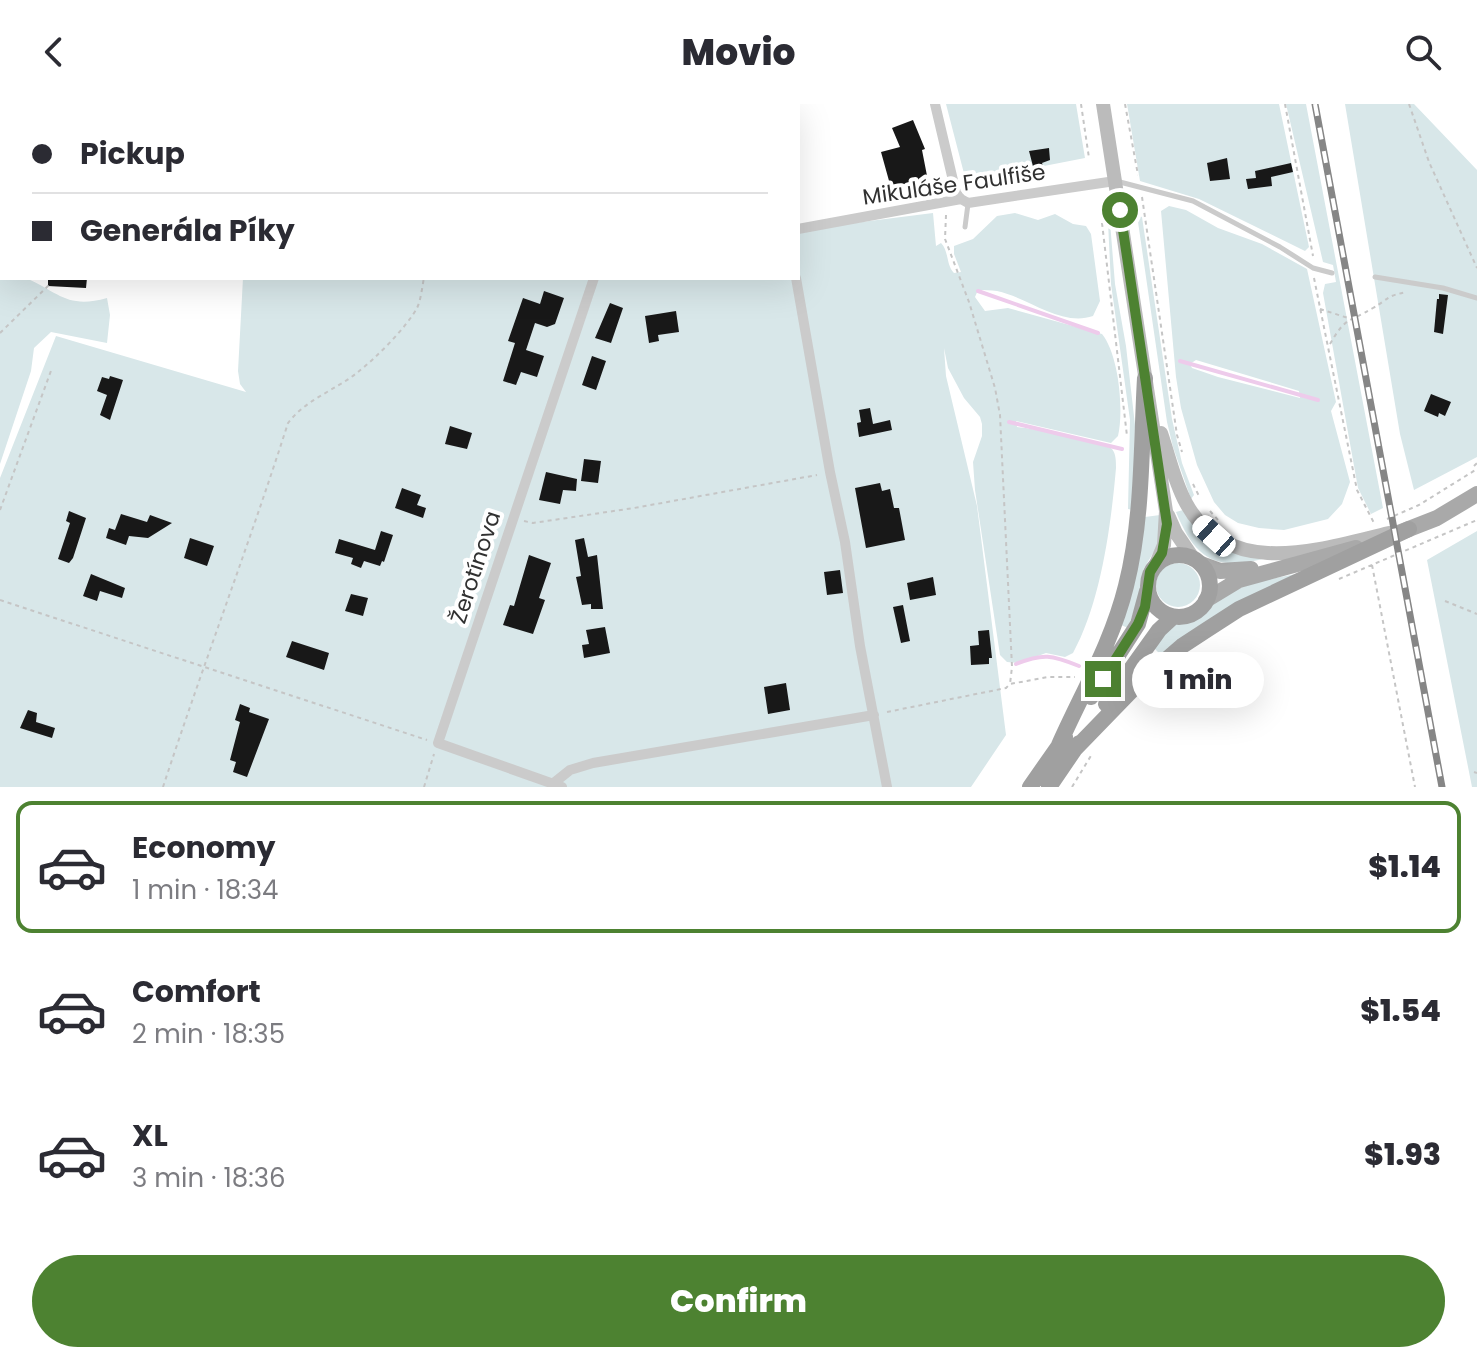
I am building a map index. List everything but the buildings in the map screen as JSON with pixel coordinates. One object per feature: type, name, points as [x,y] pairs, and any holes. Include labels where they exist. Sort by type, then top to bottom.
[{"type":"highway","points":[[1049,787],[1106,646],[1125,588],[1139,512],[1145,378]]},
{"type":"highway","points":[[1066,748],[1182,646],[1239,609],[1409,529]]},
{"type":"highway","points":[[1030,787],[1066,748],[1159,630],[1173,617],[1193,614],[1206,600],[1210,581],[1197,561],[1173,555],[1156,564],[1147,581],[1138,624],[1066,748]]},
{"type":"highway","points":[[1147,591],[1156,608],[1173,617]]},
{"type":"main road","points":[[1103,104],[1166,511],[1164,545],[1156,564]]},
{"type":"main road","points":[[1145,378],[1176,480],[1187,505],[1200,523],[1227,544],[1256,553],[1295,552],[1409,529]]},
{"type":"main road","points":[[1206,600],[1239,580],[1329,557],[1409,529],[1446,513],[1477,494]]},
{"type":"main road","points":[[1166,511],[1176,533],[1197,561],[1213,569],[1228,571],[1296,564]]},
{"type":"street","points":[[935,104],[956,193],[965,201]]},
{"type":"street","name":"Mikuláše Faulfiše","points":[[800,229],[965,201],[1115,181]]},
{"type":"street","name":"Žerotínova","points":[[438,743],[593,280]]},
{"type":"street","points":[[796,280],[887,787]]},
{"type":"street","points":[[438,743],[558,785],[570,770],[593,763],[874,715]]},
{"type":"lane","points":[[1115,181],[1193,201],[1313,268],[1332,273]]},
{"type":"lane","points":[[965,201],[965,227]]},
{"type":"lane","points":[[1375,277],[1443,288],[1477,298]]},
{"type":"path","points":[[1081,104],[1089,158]]},
{"type":"path","points":[[1125,104],[1144,208],[1177,435],[1185,461]]},
{"type":"path","points":[[1285,104],[1310,234],[1319,308],[1357,490],[1374,523],[1419,505],[1476,466]]},
{"type":"path","points":[[1409,104],[1429,162],[1477,268]]},
{"type":"path","points":[[1135,209],[1144,208]]},
{"type":"path","points":[[1102,223],[1128,443]]},
{"type":"path","points":[[946,225],[945,239],[969,302],[1000,415],[1012,667],[1010,684]]},
{"type":"path","points":[[163,787],[249,544],[288,423],[319,396],[358,373],[394,336],[417,308],[424,280]]},
{"type":"path","points":[[0,333],[50,284]]},
{"type":"path","points":[[1329,345],[1349,318],[1373,308],[1387,296],[1410,292]]},
{"type":"path","points":[[1319,308],[1349,318]]},
{"type":"path","points":[[0,510],[52,368]]},
{"type":"path","points":[[511,519],[533,523],[830,472]]},
{"type":"path","points":[[1191,480],[1200,498]]},
{"type":"path","points":[[1205,505],[1221,523]]},
{"type":"path","points":[[1333,582],[1477,520]]},
{"type":"path","points":[[1372,564],[1415,787]]},
{"type":"path","points":[[0,600],[438,743],[424,787]]},
{"type":"path","points":[[1445,601],[1477,614]]},
{"type":"path","points":[[874,715],[1006,688],[1010,684],[1048,677],[1077,677]]},
{"type":"shaded area","points":[[946,104],[1076,104],[1085,158],[1044,166],[1045,171],[967,185]]},
{"type":"shaded area","points":[[1127,104],[1279,104],[1309,247],[1305,251],[1199,199],[1140,181]]},
{"type":"shaded area","points":[[1286,104],[1306,104],[1383,508],[1371,514],[1358,488],[1323,293],[1325,284],[1336,282],[1333,265],[1323,262]]},
{"type":"shaded area","points":[[1345,104],[1414,104],[1477,170],[1477,457],[1414,490],[1400,434]]},
{"type":"shaded area","points":[[1169,206],[1186,210],[1218,228],[1262,244],[1307,269],[1336,402],[1331,411],[1350,482],[1342,504],[1328,519],[1284,530],[1259,528],[1238,523],[1225,515],[1214,502],[1197,465],[1181,408],[1161,211]],"holes":[[[1196,360],[1299,391],[1300,398],[1218,377],[1192,368],[1190,364]]]},
{"type":"shaded area","points":[[933,213],[936,246],[941,243],[944,246],[954,273],[961,272],[954,246],[973,239],[997,216],[1015,213],[1038,220],[1055,214],[1073,224],[1086,226],[1091,234],[1100,301],[1093,316],[1069,318],[1056,315],[997,291],[978,290],[975,297],[985,311],[1008,308],[1102,334],[1113,355],[1120,398],[1120,425],[1118,436],[1111,443],[1016,421],[1017,427],[1106,445],[1112,449],[1116,460],[1108,538],[1098,587],[1083,633],[1073,653],[1065,657],[1046,653],[1019,663],[1007,662],[1000,655],[975,490],[973,462],[982,436],[982,424],[948,368],[944,348],[946,376],[977,506],[1006,735],[971,787],[0,787],[0,478],[56,336],[246,392],[240,384],[238,371],[243,280],[800,280],[800,230]]},
{"type":"shaded area","points":[[1137,215],[1142,217],[1172,419],[1182,463],[1194,495],[1191,499],[1167,422]]},
{"type":"shaded area","points":[[1108,222],[1135,425],[1133,510],[1128,509],[1130,420],[1111,284]]},
{"type":"shaded area","points":[[0,280],[30,280],[73,301],[107,298],[110,315],[107,343],[51,332],[34,348],[31,371],[0,464]]},
{"type":"shaded area","points":[[1183,510],[1198,528],[1218,542],[1263,559],[1231,563],[1208,557],[1183,528],[1176,512]]},
{"type":"shaded area","points":[[1160,515],[1158,545],[1143,570],[1141,590],[1128,628],[1121,625],[1145,517]]},
{"type":"shaded area","points":[[1477,531],[1477,787],[1472,787],[1427,560]]},
{"type":"shaded area","points":[[1178,563],[1193,570],[1200,585],[1193,600],[1178,607],[1163,600],[1156,585],[1163,570]]},
{"type":"shaded area","points":[[1296,574],[1161,655],[1154,648],[1176,624],[1201,615],[1224,595],[1254,582]]},
{"type":"waterway","points":[[978,291],[1098,333]]},
{"type":"waterway","points":[[1180,361],[1318,400]]},
{"type":"waterway","points":[[1009,422],[1122,449]]},
{"type":"waterway","points":[[1016,664],[1048,657],[1079,666]]},
{"type":"railway","points":[[1315,104],[1442,787]]},
{"type":"route","points":[[1103,679],[1138,624],[1145,607],[1147,581],[1162,553],[1167,524],[1120,210]]}]
